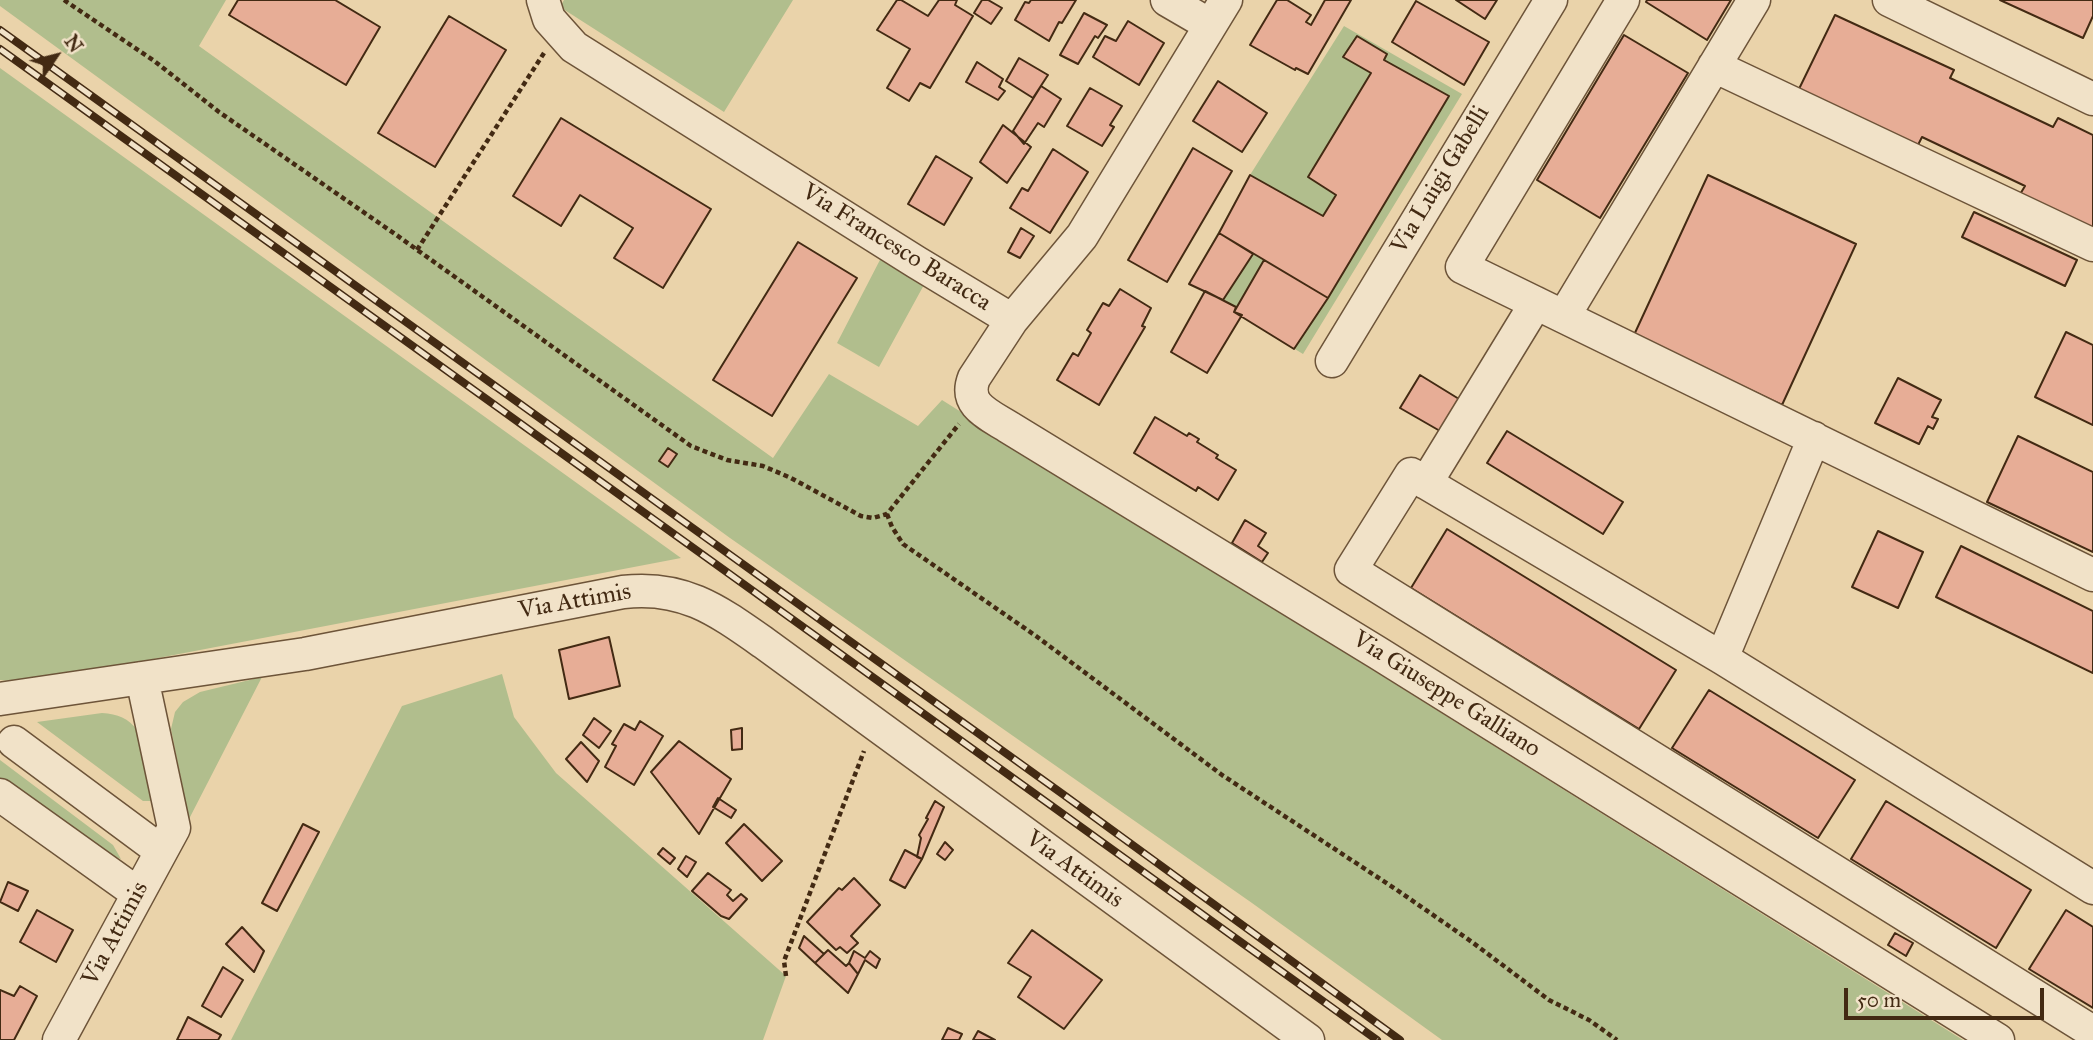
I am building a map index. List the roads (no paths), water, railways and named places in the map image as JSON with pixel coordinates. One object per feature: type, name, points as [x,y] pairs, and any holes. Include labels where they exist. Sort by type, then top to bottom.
[{"type":"street","name":"Via Francesco Baracca","points":[[543,0],[549,19],[574,47],[1012,320],[1082,236],[1218,13]]},
{"type":"street","points":[[1167,0],[1218,13]]},
{"type":"street","name":"Via Luigi Gabelli","points":[[1332,361],[1551,0]]},
{"type":"street","points":[[1623,0],[1462,267],[2093,575]]},
{"type":"street","points":[[1426,483],[1550,309],[1714,66],[1754,0]]},
{"type":"street","points":[[1889,0],[2093,99]]},
{"type":"street","points":[[1714,66],[2093,245]]},
{"type":"street","name":"Via Giuseppe Galliano","points":[[1012,320],[974,378],[970,387],[974,404],[1998,1040]]},
{"type":"street","points":[[1722,658],[1814,438]]},
{"type":"street","points":[[2093,888],[1722,658],[1410,474],[1351,570],[2093,1032]]},
{"type":"street","name":"Via Attimis","points":[[59,1040],[174,828],[142,678],[305,654],[623,592],[650,590],[677,594],[699,602],[764,643],[1308,1040]]},
{"type":"street","points":[[0,699],[142,678]]},
{"type":"street","points":[[14,742],[161,851]]},
{"type":"street","points":[[0,795],[137,893]]},
{"type":"railway","points":[[0,30],[1064,795],[1400,1040]]},
{"type":"railway","points":[[0,49],[1377,1040]]}]
